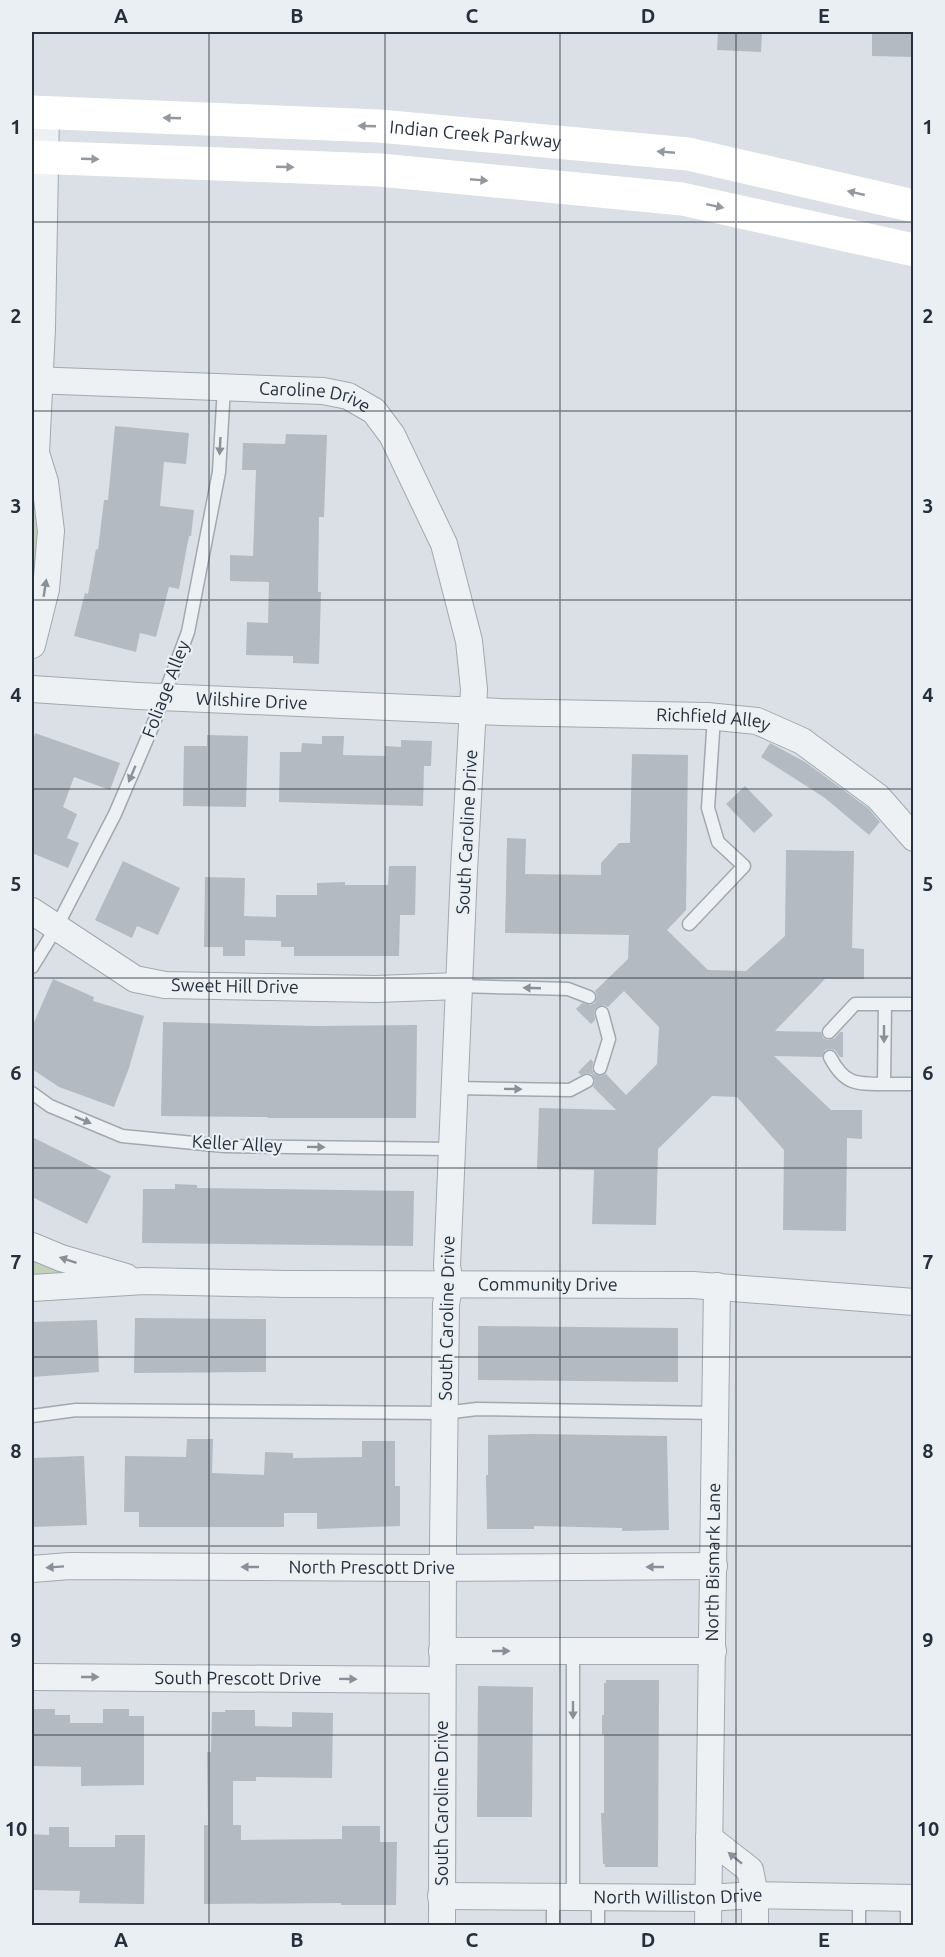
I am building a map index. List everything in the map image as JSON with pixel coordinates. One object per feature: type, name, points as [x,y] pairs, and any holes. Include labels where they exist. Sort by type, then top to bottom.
[{"type":"street","points":[[32,645],[46,589],[51,531],[45,482],[34,457],[39,112]]},
{"type":"street","name":"Indian Creek Parkway","points":[[39,112],[379,126],[687,154],[914,206]]},
{"type":"street","points":[[38,157],[380,170],[682,199],[914,250]]},
{"type":"street","name":"Caroline Drive","points":[[36,380],[323,391],[348,396],[374,411],[392,435],[444,543],[469,640],[474,689],[473,710]]},
{"type":"street","name":"Wilshire Drive","points":[[32,689],[162,697],[473,710]]},
{"type":"street","name":"Richfield Alley","points":[[473,710],[714,717],[757,721],[801,741],[879,797],[914,838]]},
{"type":"street","name":"South Caroline Drive","points":[[442,1926],[446,1304],[450,1283],[447,1266],[473,710]]},
{"type":"street","name":"Sweet Hill Drive","points":[[32,911],[135,979],[165,985],[376,989],[459,986]]},
{"type":"street","points":[[32,1246],[61,1258],[144,1281]]},
{"type":"street","points":[[32,1288],[144,1281]]},
{"type":"street","name":"Community Drive","points":[[144,1281],[717,1286],[914,1302]]},
{"type":"street","name":"North Bismark Lane","points":[[708,1926],[717,1286]]},
{"type":"street","name":"North Prescott Drive","points":[[32,1569],[69,1566],[443,1568],[714,1566]]},
{"type":"street","points":[[442,1651],[713,1651]]},
{"type":"street","name":"South Prescott Drive","points":[[32,1677],[442,1680]]},
{"type":"street","points":[[709,1838],[750,1870],[755,1895],[754,1926]]},
{"type":"street","name":"North Williston Drive","points":[[441,1896],[708,1898],[755,1895],[910,1898]]},
{"type":"lane","name":"Foliage Alley","points":[[32,967],[56,928],[115,814],[153,725],[188,632],[219,472],[224,387]]},
{"type":"lane","points":[[689,924],[744,867],[718,842],[708,808],[714,717]]},
{"type":"lane","points":[[459,986],[568,989],[589,997]]},
{"type":"lane","points":[[829,1032],[855,1004],[914,1004]]},
{"type":"lane","points":[[884,1084],[885,1004]]},
{"type":"lane","points":[[600,1068],[609,1039],[602,1013]]},
{"type":"lane","points":[[830,1057],[838,1072],[857,1084],[914,1084]]},
{"type":"lane","points":[[455,1088],[570,1090],[587,1081]]},
{"type":"lane","name":"Keller Alley","points":[[32,1093],[50,1106],[122,1136],[225,1146],[452,1149]]},
{"type":"lane","points":[[32,1416],[76,1410],[444,1413],[477,1409],[716,1413]]},
{"type":"lane","points":[[553,1926],[563,1897],[573,1651]]},
{"type":"lane","points":[[598,1897],[598,1926]]},
{"type":"lane","points":[[859,1898],[859,1926]]},
{"type":"lane","points":[[907,1926],[910,1898]]},
{"type":"green space","points":[[32,485],[39,540],[32,596]]},
{"type":"green space","points":[[32,1258],[69,1275],[32,1276]]},
{"type":"building","points":[[718,32],[762,32],[761,52],[717,50]]},
{"type":"building","points":[[872,32],[914,32],[914,57],[872,56]]},
{"type":"building","points":[[115,426],[189,433],[186,464],[164,462],[160,506],[194,510],[191,536],[189,536],[179,589],[169,587],[156,637],[140,633],[136,652],[74,636],[85,593],[88,594],[96,549],[98,550],[104,500],[108,500]]},
{"type":"building","points":[[286,434],[327,435],[324,517],[319,517],[318,592],[321,592],[319,664],[293,663],[293,656],[246,655],[247,622],[268,623],[269,582],[230,581],[230,555],[253,556],[256,470],[242,470],[243,443],[285,444]]},
{"type":"building","points":[[35,733],[120,763],[110,790],[74,777],[63,807],[77,814],[67,838],[79,843],[68,868],[32,853],[32,744]]},
{"type":"building","points":[[207,735],[248,736],[246,807],[183,806],[184,746],[207,746]]},
{"type":"building","points":[[322,736],[344,736],[343,755],[385,756],[385,746],[401,747],[401,740],[432,741],[431,766],[424,766],[423,806],[279,802],[280,752],[301,752],[302,743],[322,744]]},
{"type":"building","points":[[770,743],[805,762],[868,808],[880,822],[869,835],[825,798],[761,757]]},
{"type":"building","points":[[632,754],[688,755],[686,910],[667,930],[708,970],[746,971],[785,936],[786,850],[854,851],[852,948],[864,949],[864,979],[825,979],[775,1031],[821,1032],[823,1038],[828,1040],[843,1032],[843,1057],[831,1049],[825,1050],[822,1057],[774,1056],[831,1110],[862,1110],[862,1139],[847,1138],[846,1231],[783,1230],[784,1150],[737,1097],[712,1096],[658,1149],[656,1225],[592,1224],[594,1170],[537,1169],[539,1108],[616,1110],[593,1087],[595,1081],[592,1074],[581,1075],[578,1072],[591,1059],[594,1074],[601,1076],[606,1074],[626,1095],[657,1064],[659,1027],[624,991],[608,1007],[604,1005],[597,1007],[594,1011],[595,1020],[591,1024],[576,1009],[582,1003],[590,1005],[595,1003],[597,996],[595,991],[628,959],[629,935],[505,933],[507,838],[526,839],[525,874],[601,875],[601,863],[619,843],[630,843]]},
{"type":"building","points":[[745,786],[773,815],[754,833],[726,804]]},
{"type":"building","points":[[123,861],[180,888],[158,935],[137,926],[132,938],[95,920]]},
{"type":"building","points":[[389,866],[416,866],[415,915],[400,915],[399,956],[294,956],[294,947],[281,947],[281,941],[245,940],[245,956],[223,956],[223,947],[204,947],[205,877],[245,878],[244,916],[276,917],[276,895],[317,895],[317,883],[388,885]]},
{"type":"building","points":[[53,979],[94,997],[93,1001],[144,1016],[129,1068],[114,1107],[59,1087],[32,1069],[32,1027]]},
{"type":"building","points":[[163,1022],[315,1026],[417,1025],[416,1118],[161,1116]]},
{"type":"building","points":[[32,1137],[111,1176],[87,1224],[32,1197]]},
{"type":"building","points":[[175,1184],[197,1185],[197,1188],[414,1191],[413,1246],[142,1243],[143,1189],[175,1189]]},
{"type":"building","points":[[135,1318],[266,1319],[266,1372],[134,1373]]},
{"type":"building","points":[[97,1320],[99,1372],[32,1377],[32,1322]]},
{"type":"building","points":[[478,1326],[678,1328],[678,1382],[478,1380]]},
{"type":"building","points":[[488,1435],[667,1436],[669,1530],[622,1531],[622,1528],[534,1526],[534,1529],[487,1529]]},
{"type":"building","points":[[187,1439],[213,1439],[212,1473],[264,1475],[265,1452],[293,1453],[293,1458],[362,1457],[362,1441],[395,1441],[395,1486],[400,1486],[400,1526],[317,1529],[317,1513],[284,1513],[284,1527],[139,1527],[139,1512],[124,1512],[125,1456],[186,1457]]},
{"type":"building","points":[[84,1456],[87,1525],[32,1527],[32,1458]]},
{"type":"building","points":[[606,1680],[659,1680],[658,1867],[605,1867],[603,1864],[601,1813],[604,1813],[604,1734],[602,1734],[602,1715],[604,1715],[604,1683]]},
{"type":"building","points":[[478,1686],[533,1687],[532,1817],[477,1817]]},
{"type":"building","points":[[32,1709],[55,1709],[55,1715],[70,1715],[70,1723],[103,1723],[103,1709],[129,1709],[129,1716],[144,1716],[144,1785],[81,1786],[81,1767],[32,1766]]},
{"type":"building","points":[[225,1710],[255,1710],[255,1726],[292,1727],[292,1712],[333,1713],[332,1778],[256,1777],[256,1781],[233,1781],[233,1825],[241,1825],[241,1840],[342,1839],[342,1826],[380,1826],[380,1842],[397,1842],[396,1905],[204,1904],[204,1825],[208,1825],[207,1752],[211,1752],[212,1712],[225,1712]]},
{"type":"building","points":[[49,1827],[69,1827],[69,1847],[115,1847],[115,1835],[145,1835],[144,1904],[79,1903],[80,1891],[32,1890],[32,1834],[49,1835]]}]
